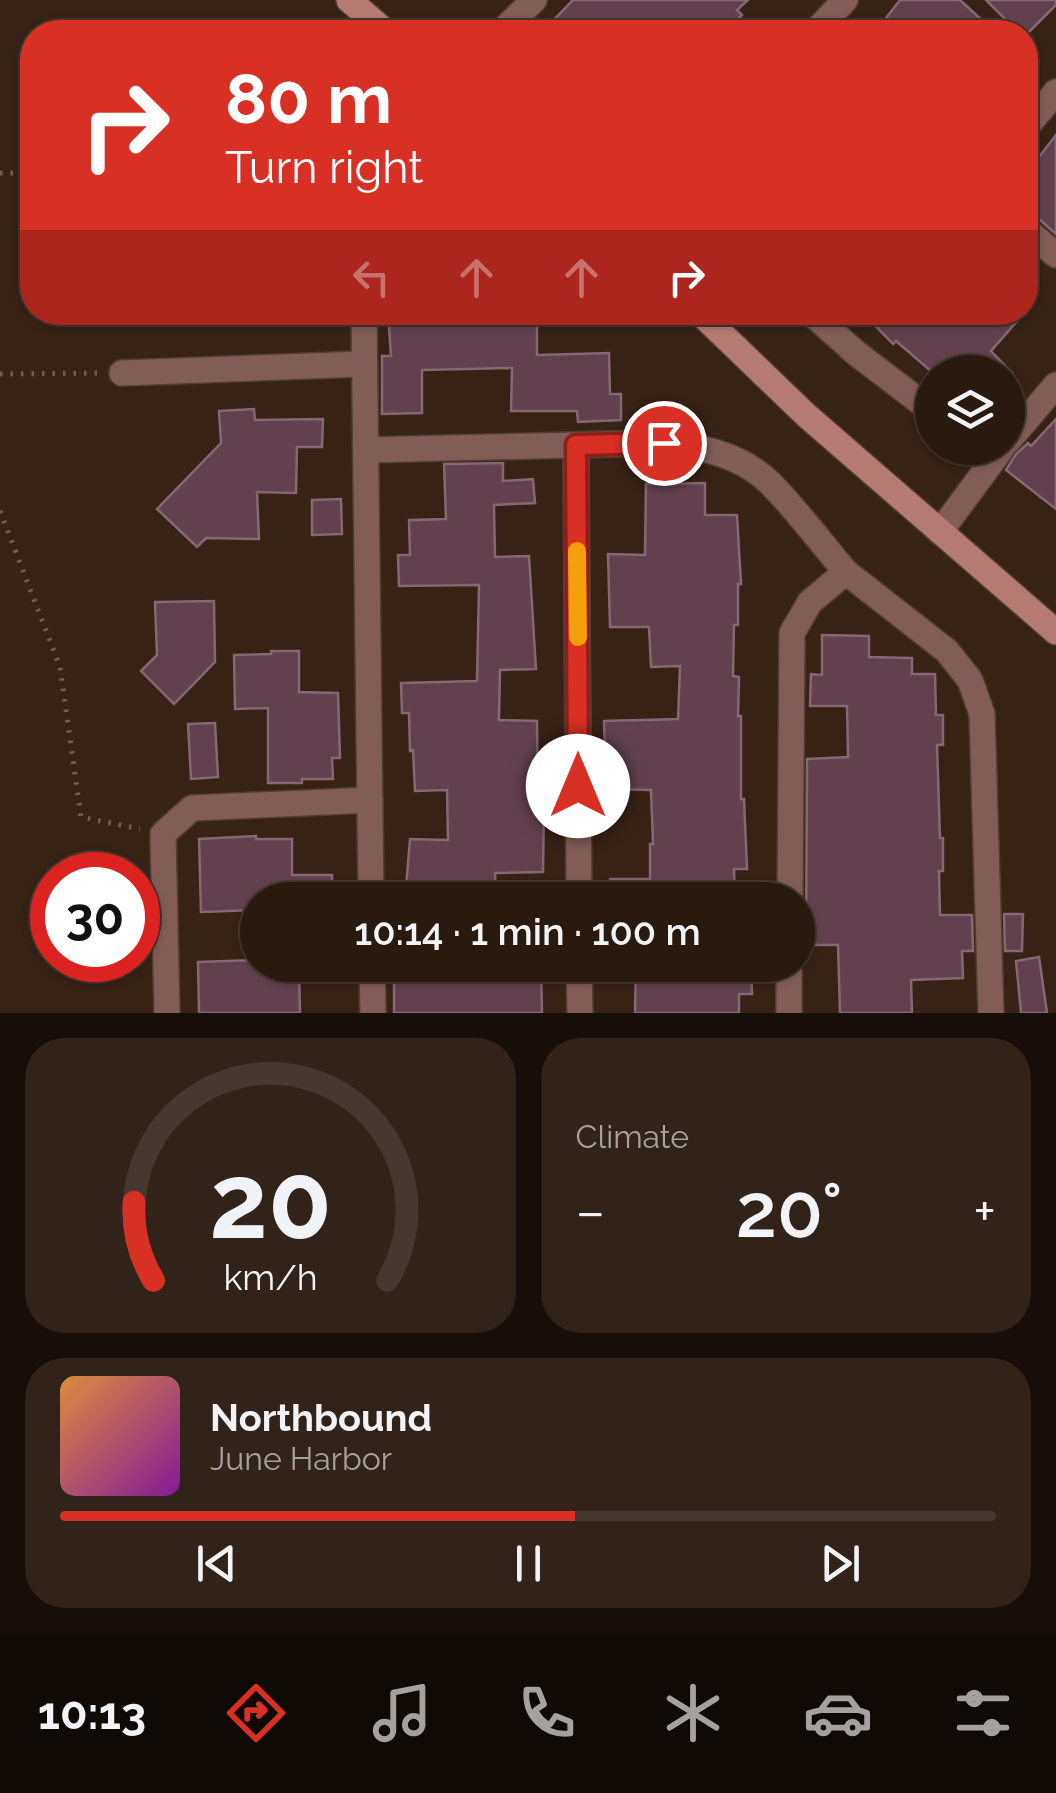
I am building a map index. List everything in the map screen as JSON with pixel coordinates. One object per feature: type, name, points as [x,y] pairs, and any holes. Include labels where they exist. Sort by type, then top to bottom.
[{"type":"street","points":[[349,0],[372,20]]},
{"type":"street","points":[[513,20],[534,0]]},
{"type":"street","points":[[825,20],[844,0]]},
{"type":"street","points":[[1038,113],[1056,92]]},
{"type":"street","points":[[364,325],[372,882]]},
{"type":"street","points":[[713,325],[806,415],[1056,632]]},
{"type":"street","points":[[825,325],[915,398]]},
{"type":"street","points":[[122,373],[364,364]]},
{"type":"street","points":[[1025,418],[1056,385]]},
{"type":"street","points":[[366,450],[664,443],[727,456],[769,482],[846,572],[946,650],[970,680],[982,714],[990,1013]]},
{"type":"street","points":[[576,445],[579,882]]},
{"type":"street","points":[[940,532],[985,465]]},
{"type":"street","points":[[790,882],[792,633],[810,602],[846,572]]},
{"type":"street","points":[[167,1013],[162,834],[192,808],[370,800]]},
{"type":"street","points":[[372,982],[373,1013]]},
{"type":"street","points":[[579,982],[580,1013]]},
{"type":"street","points":[[789,1013],[790,982]]},
{"type":"path","points":[[0,374],[122,373]]},
{"type":"path","points":[[0,511],[60,667],[80,818],[162,834]]},
{"type":"building","points":[[573,0],[748,0],[737,10],[742,15],[738,20],[554,20]]},
{"type":"building","points":[[900,0],[960,0],[982,20],[885,20]]},
{"type":"building","points":[[986,0],[1056,0],[1056,5],[1038,23],[1006,20]]},
{"type":"building","points":[[1056,135],[1056,234],[1038,218],[1038,158]]},
{"type":"building","points":[[389,325],[537,325],[537,355],[609,353],[610,394],[621,394],[621,420],[578,422],[577,411],[511,411],[512,368],[422,370],[422,413],[382,414],[382,356],[391,356]]},
{"type":"building","points":[[875,325],[1014,325],[991,351],[995,355],[915,357],[896,341],[893,344]]},
{"type":"building","points":[[254,409],[255,420],[323,419],[322,447],[297,447],[296,493],[257,492],[259,539],[206,538],[197,547],[157,509],[221,443],[219,411]]},
{"type":"building","points":[[1056,419],[1056,509],[1006,470],[1009,465],[1025,465],[1025,446],[1031,446]]},
{"type":"building","points":[[503,463],[503,481],[533,479],[535,503],[494,505],[495,557],[529,556],[536,669],[500,670],[499,720],[537,721],[538,800],[544,800],[543,872],[495,873],[495,882],[406,882],[410,839],[448,840],[447,790],[415,791],[409,713],[402,713],[401,683],[477,681],[479,585],[399,586],[398,555],[410,555],[409,520],[446,519],[444,464]]},
{"type":"building","points":[[705,483],[705,515],[737,515],[741,584],[738,625],[734,625],[733,676],[739,677],[741,799],[747,869],[734,869],[734,882],[610,882],[650,879],[651,790],[608,789],[604,721],[678,719],[680,666],[651,667],[649,627],[610,627],[608,554],[645,555],[646,484]]},
{"type":"building","points":[[341,499],[342,534],[312,535],[312,500]]},
{"type":"building","points":[[214,601],[215,662],[174,704],[141,671],[157,655],[155,602]]},
{"type":"building","points":[[822,635],[869,636],[869,657],[912,658],[912,674],[935,674],[936,715],[943,715],[943,745],[937,745],[943,838],[940,915],[972,915],[973,951],[962,951],[963,978],[911,980],[912,1013],[840,1013],[838,945],[815,945],[815,882],[806,882],[807,759],[848,757],[847,706],[810,706],[811,674],[822,675]]},
{"type":"building","points":[[299,651],[299,692],[338,693],[340,758],[332,758],[333,779],[268,783],[268,708],[235,709],[234,655]]},
{"type":"building","points":[[215,723],[218,777],[191,779],[188,724]]},
{"type":"building","points":[[199,839],[292,839],[292,875],[332,875],[332,882],[240,882],[240,911],[201,912]]},
{"type":"building","points":[[1004,914],[1023,914],[1022,951],[1005,951]]},
{"type":"building","points":[[1039,957],[1047,1013],[1021,1013],[1016,961]]},
{"type":"building","points":[[240,961],[240,982],[299,982],[300,1013],[199,1013],[198,962]]},
{"type":"building","points":[[394,982],[541,982],[542,1013],[394,1013]]},
{"type":"building","points":[[636,982],[752,982],[752,994],[739,994],[739,1013],[635,1013]]},
{"type":"slow traffic","points":[[577,551],[578,637]]},
{"type":"route","points":[[578,786],[576,445],[664,443]]}]
